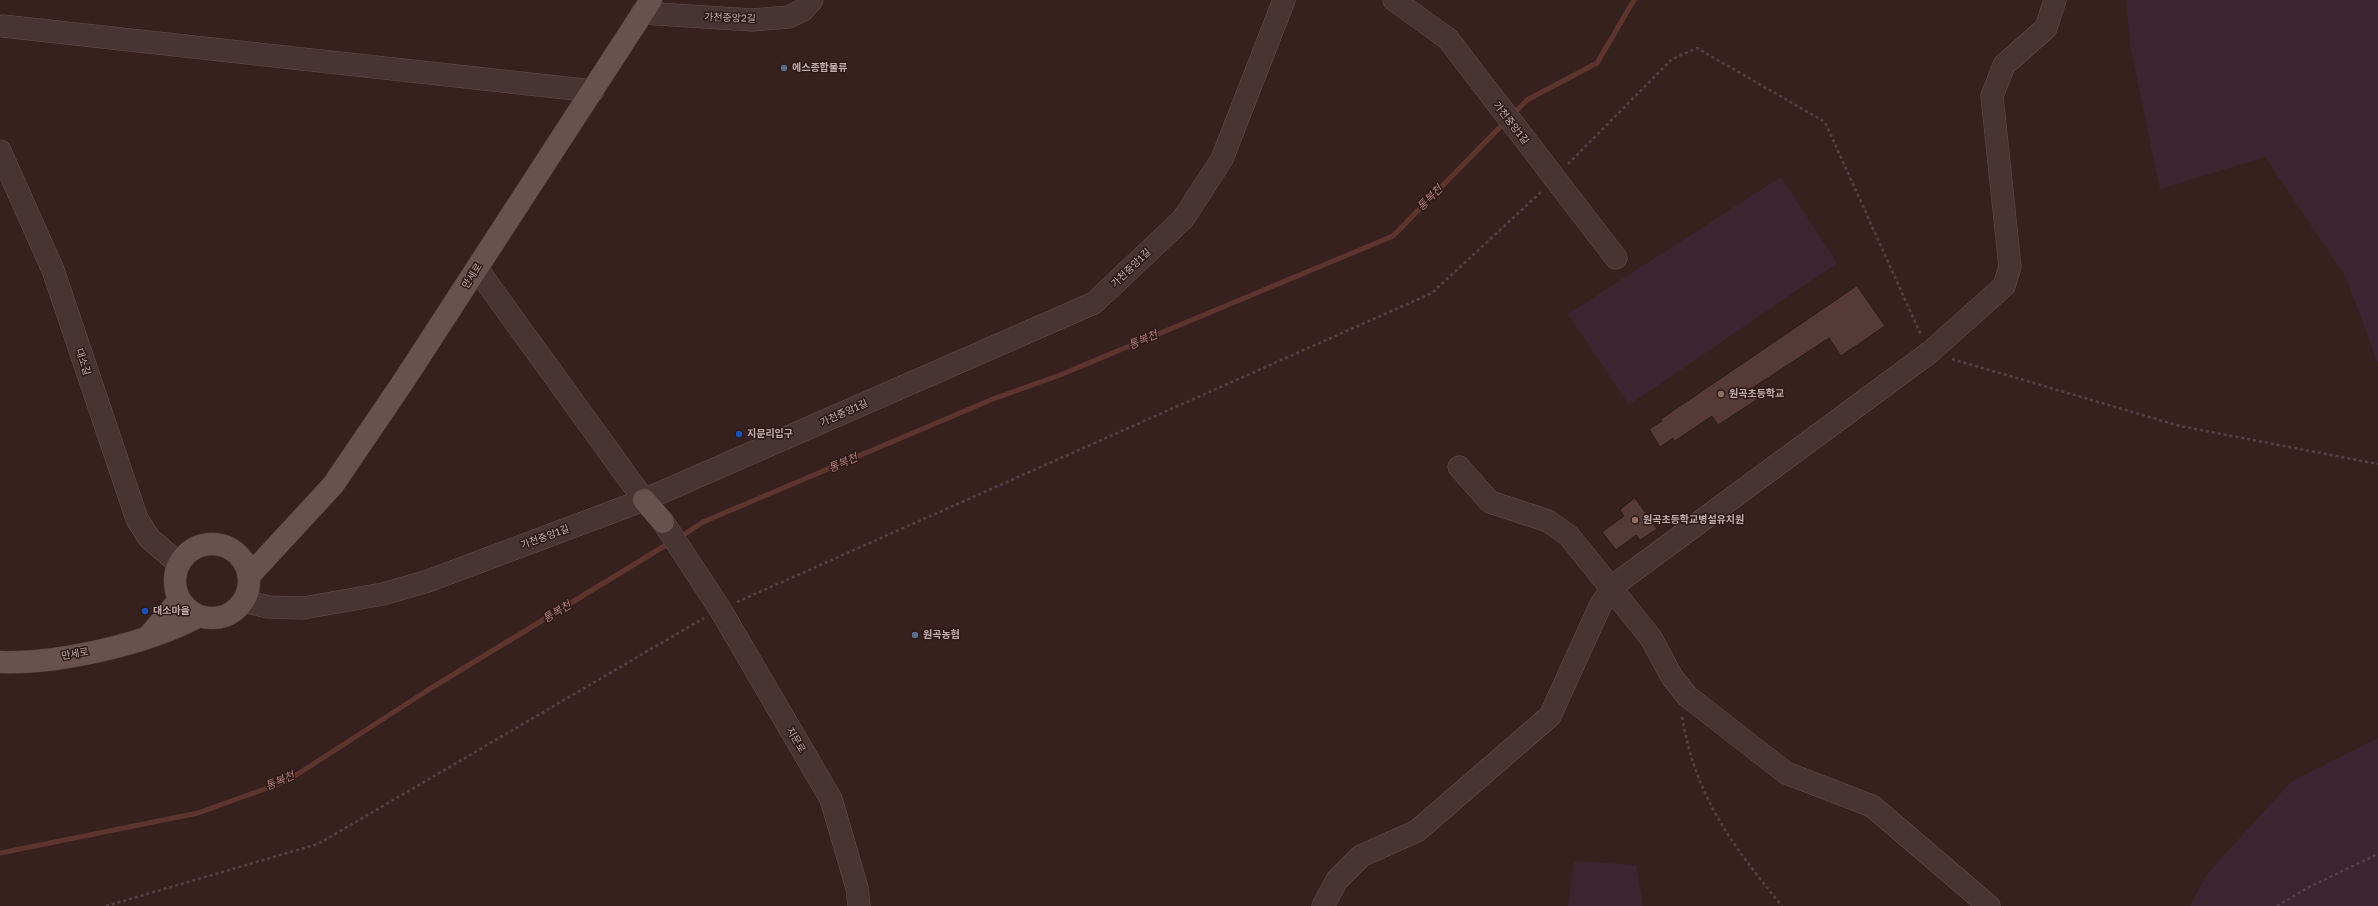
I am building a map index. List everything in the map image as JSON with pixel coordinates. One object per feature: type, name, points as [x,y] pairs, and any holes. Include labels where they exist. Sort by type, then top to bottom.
[{"type":"main road","name":"만세로","points":[[249,576],[333,485],[477,269],[647,6]]},
{"type":"main road","points":[[644,500],[663,522]]},
{"type":"main road","name":"만세로","points":[[239,555],[280,541]]},
{"type":"main road","points":[[206,544],[218,544],[230,548],[239,555],[246,565],[249,576],[249,588],[244,601],[236,610],[224,616],[212,618],[199,616],[188,610],[179,600],[175,588],[174,575],[178,564],[190,551],[206,544]]},
{"type":"main road","points":[[148,637],[179,600]]},
{"type":"main road","name":"만세로","points":[[0,662],[16,662],[65,657],[148,637],[174,629],[199,616]]},
{"type":"street","name":"가천중앙2길","points":[[647,6],[752,20],[788,17],[803,10],[812,0]]},
{"type":"street","name":"가천중앙1길","points":[[244,601],[268,607],[303,608],[383,594],[435,578],[644,500],[1094,303],[1183,218],[1222,159],[1284,0]]},
{"type":"street","name":"가천중앙1길","points":[[1394,0],[1448,39],[1482,86],[1616,258]]},
{"type":"street","points":[[1323,906],[1337,880],[1361,856],[1416,832],[1550,716],[1601,604],[1617,583],[1929,353],[2004,286],[2010,267],[1992,96],[2004,65],[2046,28],[2054,0]]},
{"type":"street","points":[[1,28],[593,90]]},
{"type":"street","name":"대소길","points":[[0,151],[53,270],[137,519],[149,538],[178,564]]},
{"type":"street","points":[[477,269],[644,500]]},
{"type":"street","points":[[1459,467],[1490,502],[1548,521],[1569,536],[1651,638],[1672,677],[1687,696],[1786,773],[1872,806],[1988,906]]},
{"type":"street","name":"지문로","points":[[663,522],[720,610],[831,799],[857,888],[859,906]]},
{"type":"path","points":[[106,906],[318,844],[720,610],[1432,294],[1549,171],[1623,105],[1672,58],[1698,48],[1825,122],[1929,353],[2180,426],[2378,464]]},
{"type":"path","points":[[1681,714],[1691,761],[1710,804],[1735,847],[1782,906]]},
{"type":"path","points":[[2277,906],[2309,887],[2378,854]]},
{"type":"shaded area","points":[[2126,0],[2378,0],[2378,363],[2346,277],[2265,157],[2160,189],[2130,45]]},
{"type":"shaded area","points":[[1781,177],[1837,263],[1629,405],[1568,314]]},
{"type":"shaded area","points":[[2378,738],[2378,906],[2190,906],[2207,874],[2291,782]]},
{"type":"shaded area","points":[[1574,861],[1636,865],[1643,906],[1568,906]]},
{"type":"building","points":[[1857,286],[1885,326],[1841,356],[1829,338],[1751,389],[1758,399],[1718,425],[1712,416],[1675,441],[1673,438],[1660,447],[1649,429],[1662,421],[1660,420]]},
{"type":"building","points":[[1635,498],[1657,529],[1640,540],[1636,535],[1616,550],[1602,532],[1624,516],[1620,510]]},
{"type":"waterway","name":"통복천","points":[[1512,115],[1527,100],[1597,63],[1634,0]]},
{"type":"waterway","name":"통복천","points":[[680,537],[703,522],[993,399],[1060,375],[1393,236],[1505,122]]},
{"type":"waterway","name":"통복천","points":[[0,853],[198,813],[287,781],[428,690],[671,542]]},
{"type":"place","name":"에스종합물류","points":[[784,68]]},
{"type":"place","name":"원곡초등학교","points":[[1721,394]]},
{"type":"place","name":"지문리입구","points":[[739,434]]},
{"type":"place","name":"원곡초등학교병설유치원","points":[[1635,520]]},
{"type":"place","name":"대소마을","points":[[145,611]]},
{"type":"place","name":"원곡농협","points":[[915,635]]}]
